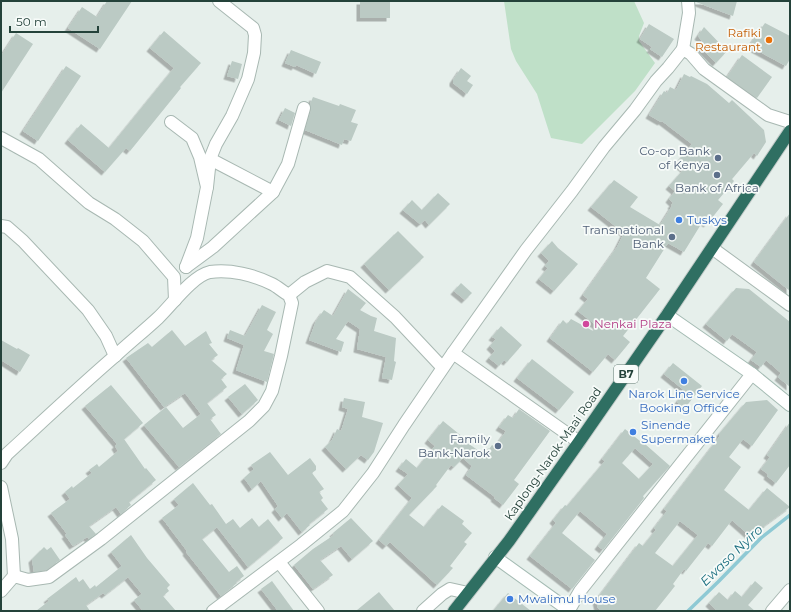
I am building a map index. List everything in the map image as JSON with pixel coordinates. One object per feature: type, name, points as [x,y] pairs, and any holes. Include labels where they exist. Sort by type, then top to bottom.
[{"type":"highway","name":"Kaplong-Narok-Maai Road","points":[[454,611],[509,541],[579,442],[790,131]]},
{"type":"street","points":[[186,267],[197,238],[207,187],[210,159],[216,144],[232,116],[248,79],[254,53],[255,35],[252,28],[219,1]]},
{"type":"street","points":[[213,611],[336,518],[349,504],[373,473],[442,368],[526,250],[604,147],[636,110],[656,81],[682,49],[689,13],[688,1]]},
{"type":"street","points":[[682,49],[692,54],[704,69],[768,115],[790,122]]},
{"type":"street","points":[[174,277],[213,248],[273,192],[288,164],[304,108]]},
{"type":"street","points":[[171,122],[192,138],[200,157],[207,187]]},
{"type":"street","points":[[1,138],[40,159],[89,203],[116,219],[143,241],[174,277],[174,300]]},
{"type":"street","points":[[210,159],[273,192]]},
{"type":"street","points":[[1,226],[7,228],[23,241],[88,310],[106,336],[115,356]]},
{"type":"street","points":[[712,248],[790,305]]},
{"type":"street","points":[[1,463],[7,454],[160,317],[174,300],[200,276],[223,271],[236,272],[273,284],[280,291],[289,295],[292,303],[281,356],[272,391],[264,406],[249,421],[118,525],[49,577],[28,580],[14,576]]},
{"type":"street","points":[[289,295],[305,282],[327,271],[350,277],[395,317],[442,368]]},
{"type":"street","points":[[667,314],[752,374],[790,405]]},
{"type":"street","points":[[453,353],[579,442]]},
{"type":"street","points":[[495,557],[569,610],[580,591],[752,374]]},
{"type":"street","points":[[1,487],[12,539],[14,576],[1,591]]},
{"type":"street","points":[[279,562],[318,611]]},
{"type":"street","points":[[423,611],[450,589],[468,594]]},
{"type":"street","points":[[772,611],[790,590]]},
{"type":"green space","points":[[504,1],[634,1],[644,23],[639,36],[639,41],[655,63],[635,91],[582,144],[551,138],[537,94],[516,61],[511,49]]},
{"type":"building","points":[[107,1],[132,1],[100,49],[68,28],[82,7],[97,17]]},
{"type":"building","points":[[360,1],[390,1],[390,18],[360,18]]},
{"type":"building","points":[[696,1],[737,1],[733,16]]},
{"type":"building","name":"Rafiki Restaurant","points":[[765,23],[790,36],[790,59],[786,66],[749,46]]},
{"type":"building","points":[[649,24],[674,39],[662,57],[650,49],[652,47],[640,39]]},
{"type":"building","points":[[704,27],[727,51],[716,63],[698,45],[702,41],[698,36]]},
{"type":"building","points":[[164,31],[201,63],[180,87],[181,88],[130,151],[126,148],[105,172],[68,140],[81,124],[109,148],[174,68],[150,48]]},
{"type":"building","points":[[16,33],[33,44],[1,93],[1,56]]},
{"type":"building","points":[[291,50],[321,62],[316,74],[296,65],[295,67],[285,63]]},
{"type":"building","points":[[742,55],[772,77],[757,98],[727,77]]},
{"type":"building","points":[[232,61],[242,64],[238,79],[227,76]]},
{"type":"building","points":[[66,66],[81,76],[38,141],[23,131]]},
{"type":"building","points":[[461,68],[471,76],[467,81],[473,85],[467,94],[453,83],[453,80]]},
{"type":"building","points":[[684,74],[707,84],[729,103],[732,100],[764,130],[766,142],[757,156],[754,153],[732,179],[734,181],[718,200],[723,204],[707,224],[703,221],[684,252],[668,243],[646,278],[660,289],[623,336],[630,342],[615,360],[608,354],[593,372],[550,338],[563,320],[567,324],[571,319],[593,331],[597,326],[578,311],[588,299],[583,295],[617,247],[624,233],[591,207],[614,180],[638,197],[630,207],[660,225],[672,206],[671,205],[673,203],[669,199],[675,191],[669,186],[684,169],[677,163],[692,144],[662,121],[661,122],[649,115],[664,91],[667,93],[670,87],[676,90]]},
{"type":"building","points":[[313,97],[356,110],[351,122],[358,124],[351,141],[344,139],[342,145],[305,130],[311,110],[310,104]]},
{"type":"building","points":[[285,108],[295,113],[291,126],[279,120]]},
{"type":"building","points":[[438,193],[450,204],[429,225],[425,220],[420,224],[403,210],[412,200],[422,210]]},
{"type":"building","points":[[790,213],[790,291],[754,262]]},
{"type":"building","points":[[398,231],[424,257],[389,290],[364,264]]},
{"type":"building","points":[[552,241],[558,248],[578,264],[554,291],[539,279],[548,268],[545,266],[549,261],[541,253]]},
{"type":"building","points":[[461,283],[472,293],[465,300],[454,291]]},
{"type":"building","points":[[736,288],[749,289],[790,322],[790,387],[778,377],[781,373],[766,360],[761,367],[751,360],[757,352],[732,334],[727,341],[706,324]]},
{"type":"building","points":[[348,289],[366,303],[360,310],[377,318],[374,331],[396,338],[394,361],[396,362],[392,380],[382,378],[386,357],[357,349],[360,329],[348,321],[336,339],[344,342],[341,352],[309,340],[316,321],[324,310],[333,316]]},
{"type":"building","points":[[262,305],[276,312],[267,330],[273,334],[264,351],[274,354],[267,382],[236,370],[244,345],[227,338],[230,330],[245,336]]},
{"type":"building","points":[[501,326],[522,345],[507,362],[504,360],[499,366],[489,358],[495,351],[490,346],[496,339],[492,337]]},
{"type":"building","points":[[172,330],[185,346],[206,331],[212,343],[209,344],[218,355],[211,360],[227,374],[221,379],[227,387],[207,403],[216,415],[210,419],[221,434],[179,467],[144,425],[166,407],[183,428],[201,414],[185,393],[164,407],[126,358],[148,343],[152,347]]},
{"type":"building","points":[[1,340],[30,355],[20,372],[1,360]]},
{"type":"building","points":[[532,359],[574,392],[559,410],[517,378]]},
{"type":"building","points":[[673,363],[702,386],[685,408],[677,402],[685,391],[664,374]]},
{"type":"building","points":[[245,384],[258,400],[242,414],[228,397]]},
{"type":"building","points":[[111,385],[143,423],[124,439],[145,469],[146,468],[156,480],[129,502],[131,505],[121,514],[116,507],[89,526],[96,534],[89,539],[87,537],[73,546],[65,535],[67,534],[51,513],[70,499],[65,492],[72,486],[73,488],[92,473],[89,470],[97,464],[99,467],[118,451],[115,446],[117,444],[85,406]]},
{"type":"building","points":[[344,398],[365,402],[362,417],[383,423],[374,452],[368,460],[361,455],[346,469],[325,447],[332,440],[337,429],[341,431],[348,409],[342,407]]},
{"type":"building","points":[[767,400],[778,410],[752,446],[743,439],[729,457],[741,467],[724,490],[749,510],[767,488],[790,507],[764,526],[765,527],[750,536],[732,520],[712,546],[708,543],[686,571],[684,569],[673,584],[675,586],[655,611],[602,611],[598,608],[596,600],[639,543],[643,546],[656,530],[654,528],[667,511],[664,509],[720,436],[719,434],[746,402]],"holes":[[[680,521],[698,535],[673,566],[655,553]]]},
{"type":"building","points":[[519,409],[550,431],[514,480],[519,484],[503,505],[466,475],[472,466],[463,458],[454,467],[451,465],[436,485],[437,486],[409,515],[424,527],[442,505],[464,521],[462,524],[472,533],[464,542],[467,544],[450,566],[453,568],[437,585],[390,542],[386,546],[379,540],[412,498],[398,485],[408,474],[399,468],[406,459],[417,468],[435,446],[428,440],[443,421],[464,438],[463,440],[485,455],[492,445],[495,447],[506,431],[499,427],[508,415],[513,418]]},
{"type":"building","points":[[790,422],[790,465],[776,483],[761,469],[770,457],[767,455]]},
{"type":"building","points":[[625,429],[670,466],[643,496],[644,498],[603,550],[598,546],[607,534],[580,511],[562,533],[595,560],[572,589],[530,556],[556,523],[553,520],[565,505],[567,506],[605,461],[602,459]],"holes":[[[635,448],[653,464],[639,479],[622,463]]]},
{"type":"building","points":[[270,452],[288,475],[310,458],[316,466],[316,470],[312,473],[324,489],[319,492],[323,498],[321,500],[328,509],[309,524],[310,525],[302,532],[287,513],[282,518],[275,509],[278,506],[261,481],[252,489],[244,478],[254,469],[251,465]]},
{"type":"building","points":[[193,483],[210,505],[212,504],[226,524],[233,519],[240,528],[252,518],[259,527],[268,519],[283,538],[248,567],[217,527],[202,539],[229,572],[237,566],[244,576],[221,596],[186,552],[187,551],[162,518],[179,505],[174,499]]},
{"type":"building","points":[[351,518],[373,541],[352,559],[341,546],[320,560],[333,575],[313,589],[294,565],[313,549],[334,535],[333,533]]},
{"type":"building","points":[[131,535],[147,558],[170,585],[167,588],[169,591],[163,596],[176,611],[143,611],[134,600],[142,594],[128,577],[105,595],[103,593],[86,605],[90,611],[36,611],[49,601],[47,599],[76,577],[79,582],[83,579],[90,589],[95,585],[96,587],[122,566],[111,552]]},
{"type":"building","points":[[44,547],[47,550],[51,547],[60,560],[46,570],[34,572],[32,559]]},
{"type":"building","points":[[272,581],[294,611],[278,611],[261,589]]},
{"type":"building","points":[[755,581],[763,588],[748,605],[755,611],[717,611],[709,603],[719,592],[728,600],[735,591],[742,597]]},
{"type":"building","points":[[379,592],[395,611],[356,611]]},
{"type":"building","name":"Mwalimu House","points":[[508,593],[531,611],[493,611]]},
{"type":"waterway","name":"Ewaso Nyiro","points":[[688,611],[761,538],[790,515]]},
{"type":"place","name":"Rafiki Restaurant","points":[[769,40]]},
{"type":"place","name":"Co-op Bank of Kenya","points":[[718,158]]},
{"type":"place","name":"Bank of Africa","points":[[717,175]]},
{"type":"place","name":"Tuskys","points":[[679,220]]},
{"type":"place","name":"Transnational Bank","points":[[672,237]]},
{"type":"place","name":"Nenkai Plaza","points":[[586,324]]},
{"type":"place","name":"Narok Line Service Booking Office","points":[[684,381]]},
{"type":"place","name":"Sinende Supermaket","points":[[633,432]]},
{"type":"place","name":"Family Bank-Narok","points":[[498,446]]},
{"type":"place","name":"Mwalimu House","points":[[510,599]]}]
